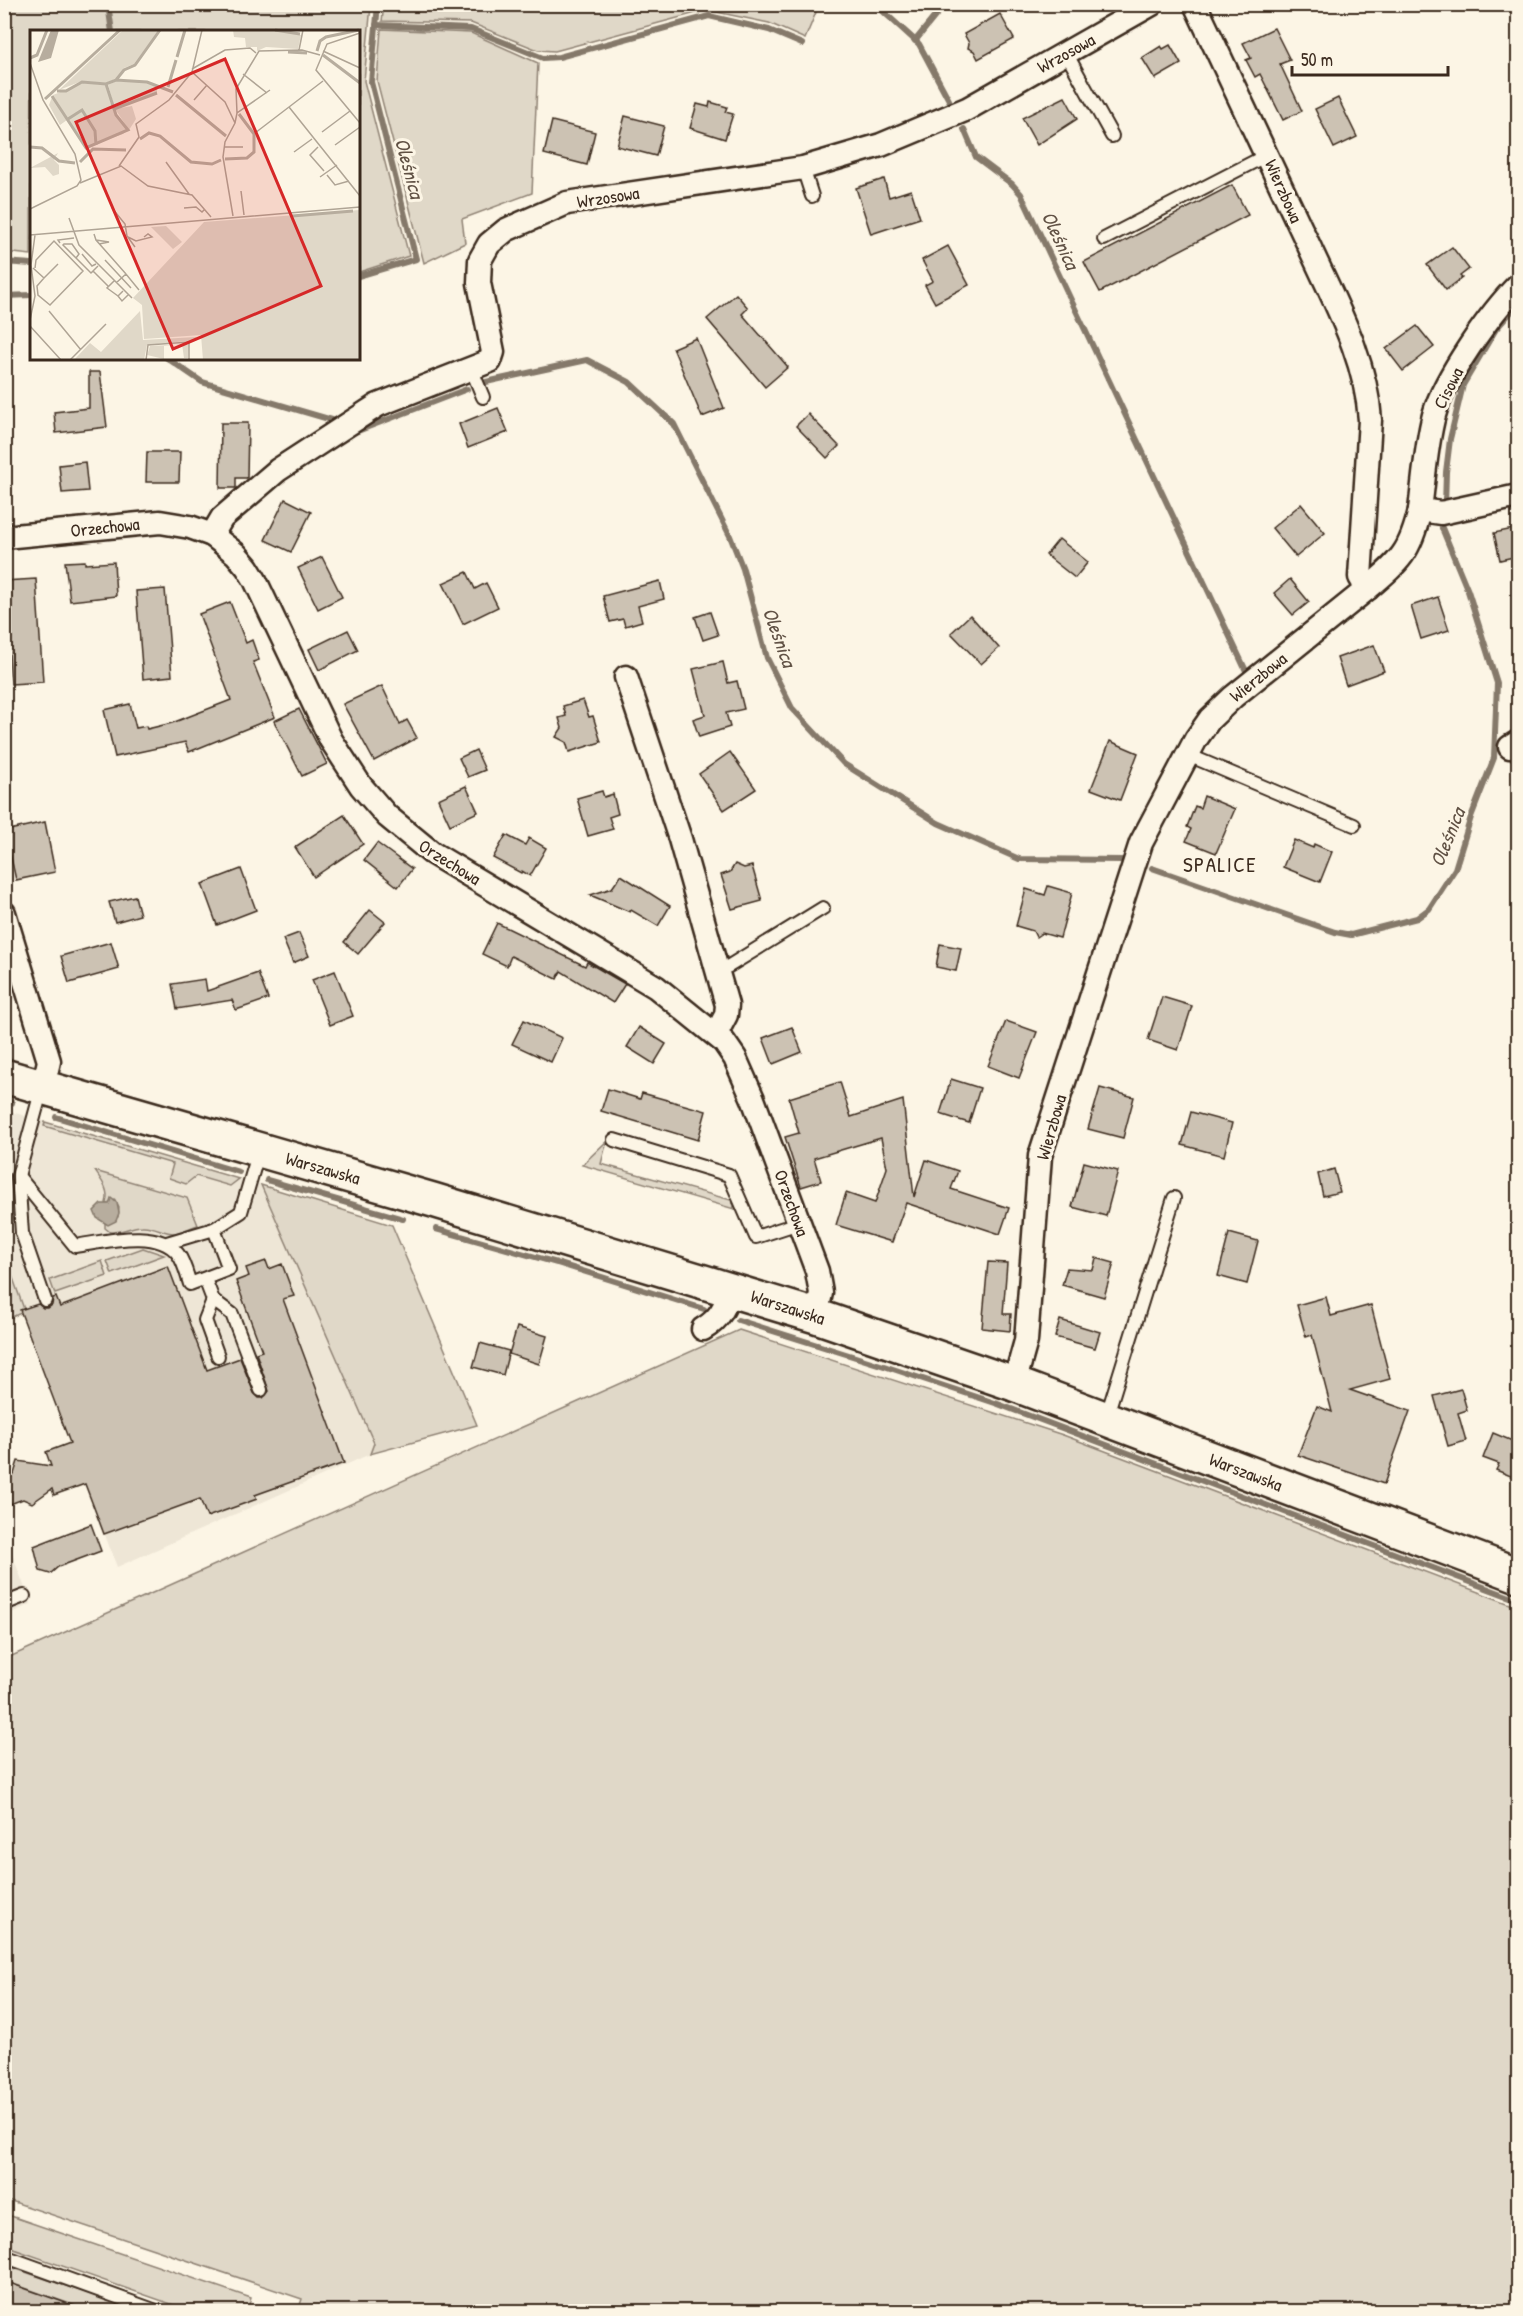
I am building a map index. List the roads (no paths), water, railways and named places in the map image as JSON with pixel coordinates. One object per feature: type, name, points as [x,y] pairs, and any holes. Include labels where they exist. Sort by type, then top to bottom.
[{"type":"main road","name":"Warszawska","points":[[4,1076],[259,1149],[816,1316],[1014,1384],[1518,1575]]},
{"type":"street","name":"Wrzosowa","points":[[212,535],[222,518],[242,500],[278,470],[333,433],[378,405],[490,361],[493,352],[479,283],[480,260],[489,244],[506,230],[567,203],[803,168],[880,145],[950,117],[1152,4]]},
{"type":"street","name":"Wierzbowa","points":[[1014,1384],[1026,1341],[1041,1156],[1138,852],[1188,755],[1210,719],[1233,697],[1367,589],[1359,577],[1370,420],[1365,381],[1355,349],[1267,154],[1195,4]]},
{"type":"street","name":"Cisowa","points":[[1367,589],[1404,555],[1414,535],[1420,510],[1431,428],[1441,395],[1496,308],[1518,285]]},
{"type":"street","points":[[1420,510],[1442,513],[1518,496]]},
{"type":"street","name":"Orzechowa","points":[[4,537],[160,522],[189,526],[212,535],[236,554],[255,580],[331,740],[361,786],[387,816],[432,853],[656,987],[724,1042],[735,1058],[753,1099],[820,1284],[821,1293],[816,1316]]},
{"type":"street","points":[[626,677],[680,839],[717,970],[727,1012],[716,1034]]},
{"type":"street","points":[[4,913],[49,1061],[43,1087]]},
{"type":"street","points":[[703,1329],[715,1322],[724,1311],[731,1289]]},
{"type":"lane","points":[[1066,53],[1112,136]]},
{"type":"lane","points":[[1104,239],[1267,154]]},
{"type":"lane","points":[[803,168],[812,196]]},
{"type":"lane","points":[[471,368],[483,397]]},
{"type":"lane","points":[[1188,755],[1354,825]]},
{"type":"lane","points":[[717,970],[729,966],[823,908]]},
{"type":"lane","points":[[43,1087],[18,1176],[22,1233],[45,1300]]},
{"type":"lane","points":[[614,1140],[729,1175],[756,1237],[799,1223]]},
{"type":"lane","points":[[167,1243],[214,1229],[241,1212],[259,1149]]},
{"type":"lane","points":[[18,1176],[75,1246],[137,1238],[167,1243],[179,1254],[190,1284],[229,1269],[214,1229]]},
{"type":"lane","points":[[1106,1419],[1174,1198]]},
{"type":"lane","points":[[205,1279],[213,1300],[232,1314],[261,1390]]},
{"type":"lane","points":[[213,1300],[205,1320],[218,1356]]},
{"type":"lane","points":[[4,1604],[24,1596]]},
{"type":"lane","points":[[4,2256],[159,2312]]},
{"type":"waterway","points":[[108,4],[112,30]]},
{"type":"waterway","name":"Oleśnica","points":[[360,275],[416,259],[371,82],[378,4]]},
{"type":"waterway","name":"Oleśnica","points":[[875,4],[919,44],[949,100]]},
{"type":"waterway","name":"Oleśnica","points":[[915,41],[945,4]]},
{"type":"waterway","name":"Oleśnica","points":[[376,25],[471,29],[543,58],[559,57],[709,16],[769,30],[802,44]]},
{"type":"waterway","name":"Oleśnica","points":[[964,129],[976,157],[1012,184],[1021,194],[1247,673]]},
{"type":"waterway","name":"Oleśnica","points":[[4,262],[30,264]]},
{"type":"waterway","name":"Oleśnica","points":[[4,296],[30,295]]},
{"type":"waterway","name":"Oleśnica","points":[[1445,506],[1450,439],[1463,385],[1496,329],[1518,304]]},
{"type":"waterway","name":"Oleśnica","points":[[170,360],[202,382],[332,420]]},
{"type":"waterway","name":"Oleśnica","points":[[486,382],[587,360],[629,382],[674,424],[730,536],[743,569],[767,658],[792,708],[844,764],[938,823],[1019,859],[1122,860]]},
{"type":"waterway","name":"Oleśnica","points":[[355,432],[467,389]]},
{"type":"waterway","name":"Oleśnica","points":[[1152,868],[1335,932],[1351,935],[1417,918],[1429,909],[1455,869],[1471,817],[1494,758],[1497,683],[1468,591],[1442,528]]},
{"type":"waterway","points":[[4,1100],[12,1103]]},
{"type":"waterway","points":[[56,1117],[239,1172]]},
{"type":"waterway","points":[[267,1180],[403,1219]]},
{"type":"waterway","points":[[436,1229],[557,1263],[704,1309]]},
{"type":"waterway","points":[[738,1320],[998,1404],[1518,1600]]},
{"type":"district","name":"SPALICE","points":[[1220,864]]}]
